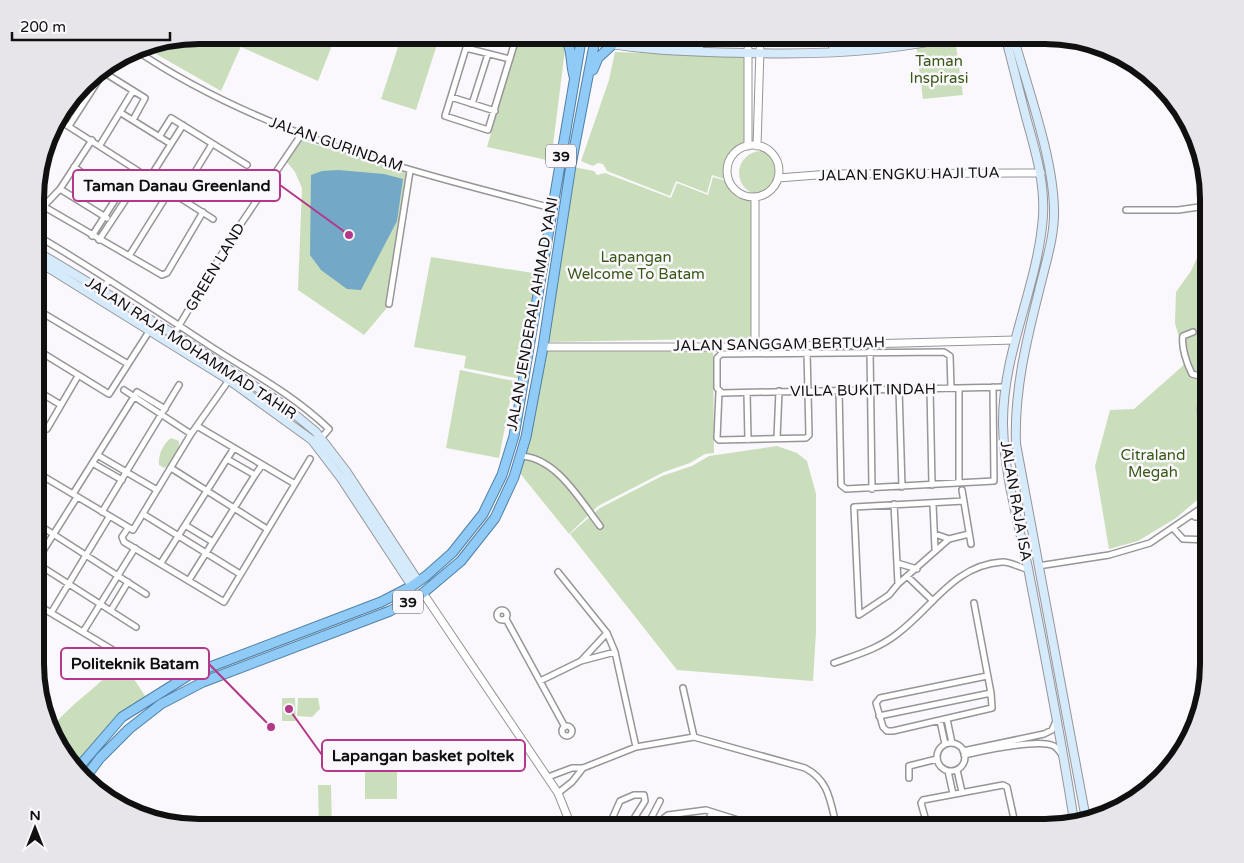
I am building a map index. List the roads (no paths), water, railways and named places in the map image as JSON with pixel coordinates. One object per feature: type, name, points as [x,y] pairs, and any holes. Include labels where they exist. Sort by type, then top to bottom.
[{"type":"highway","points":[[569,44],[570,64],[574,79]]},
{"type":"highway","name":"JALAN JENDERAL AHMAD YANI","points":[[81,765],[122,717],[189,675],[354,613],[415,584],[452,553],[483,514],[497,488],[514,436],[580,44]]},
{"type":"highway","name":"JALAN JENDERAL AHMAD YANI","points":[[89,773],[100,758],[129,729],[161,704],[203,682],[390,611],[423,593],[461,561],[495,518],[507,494],[520,456],[543,347],[571,165],[595,44]]},
{"type":"highway","points":[[588,78],[598,58],[612,45]]},
{"type":"highway","points":[[542,272],[553,274]]},
{"type":"highway","points":[[156,694],[156,699],[161,704]]},
{"type":"main road","points":[[647,44],[748,51]]},
{"type":"main road","points":[[761,51],[864,44]]},
{"type":"main road","points":[[612,45],[672,51],[850,51],[898,44]]},
{"type":"main road","name":"JALAN RAJA ISA","points":[[1006,44],[1041,173],[1042,217],[1029,283],[1004,388],[1003,425],[1006,457],[1057,718],[1073,816]]},
{"type":"main road","name":"JALAN RAJA ISA","points":[[1015,44],[1049,167],[1054,210],[1052,231],[1017,396],[1018,456],[1085,814]]},
{"type":"main road","name":"JALAN RAJA MOHAMMAD TAHIR","points":[[44,256],[174,334],[317,444],[415,584]]},
{"type":"main road","name":"JALAN RAJA MOHAMMAD TAHIR","points":[[44,265],[150,330],[281,403],[321,438],[346,471],[415,584]]},
{"type":"main road","points":[[1029,283],[1040,286]]},
{"type":"main road","points":[[1006,457],[1018,456]]},
{"type":"main road","points":[[1049,677],[1059,676]]},
{"type":"street","points":[[467,44],[446,117],[486,130],[490,128],[515,44]]},
{"type":"street","points":[[466,48],[510,60]]},
{"type":"street","points":[[748,51],[748,146]]},
{"type":"street","points":[[757,146],[761,51]]},
{"type":"street","name":"JALAN GURINDAM","points":[[143,54],[219,99],[302,135],[410,170],[552,208]]},
{"type":"street","points":[[472,104],[488,54]]},
{"type":"street","points":[[106,74],[145,98],[133,120]]},
{"type":"street","points":[[69,126],[91,88]]},
{"type":"street","points":[[100,145],[133,91]]},
{"type":"street","points":[[451,97],[495,111]]},
{"type":"street","points":[[121,113],[171,144]]},
{"type":"street","points":[[159,137],[171,118],[247,165]]},
{"type":"street","points":[[64,123],[213,219]]},
{"type":"street","points":[[149,179],[183,125]]},
{"type":"street","name":"GREEN LAND","points":[[174,334],[232,237],[302,135]]},
{"type":"street","points":[[92,140],[60,189],[44,206],[99,240],[165,275],[203,212]]},
{"type":"street","points":[[179,198],[212,144]]},
{"type":"street","points":[[748,146],[757,146],[770,152],[778,164],[778,178],[769,191],[755,197],[738,192],[727,175],[729,161],[734,154],[748,146]]},
{"type":"street","points":[[74,167],[117,197]]},
{"type":"street","points":[[92,236],[134,170]]},
{"type":"street","points":[[389,304],[410,170]]},
{"type":"street","name":"JALAN ENGKU HAJI TUA","points":[[778,178],[830,174],[1041,173]]},
{"type":"street","points":[[99,240],[142,175]]},
{"type":"street","points":[[60,189],[111,221]]},
{"type":"street","points":[[129,256],[169,192]]},
{"type":"street","points":[[755,197],[755,347]]},
{"type":"street","points":[[1126,210],[1178,210],[1200,207]]},
{"type":"street","points":[[44,240],[180,324]]},
{"type":"street","points":[[102,289],[109,280]]},
{"type":"street","points":[[44,314],[128,364]]},
{"type":"street","name":"GREEN LAND","points":[[180,324],[207,344],[265,378],[308,410],[329,429],[321,438]]},
{"type":"street","points":[[44,354],[110,394],[150,330]]},
{"type":"street","points":[[1193,332],[1183,336],[1182,341],[1192,374],[1200,375]]},
{"type":"street","name":"JALAN SANGGAM BERTUAH","points":[[543,347],[755,347],[1015,340]]},
{"type":"street","points":[[807,352],[808,436],[723,441],[717,438],[720,393],[717,358],[720,354],[807,352],[870,351],[947,353],[950,356],[951,388]]},
{"type":"street","points":[[870,351],[872,489]]},
{"type":"street","points":[[44,428],[47,429],[78,376]]},
{"type":"street","points":[[44,477],[109,517],[134,530],[191,434],[231,376]]},
{"type":"street","points":[[257,388],[265,378]]},
{"type":"street","points":[[102,512],[179,385]]},
{"type":"street","points":[[839,390],[841,484],[846,489],[872,489],[994,481],[993,387]]},
{"type":"street","points":[[930,388],[932,486]]},
{"type":"street","points":[[959,388],[959,483]]},
{"type":"street","name":"VILLA BUKIT INDAH","points":[[720,393],[1004,388]]},
{"type":"street","points":[[899,389],[902,487]]},
{"type":"street","points":[[124,390],[160,416],[191,434]]},
{"type":"street","points":[[777,438],[779,391]]},
{"type":"street","points":[[44,550],[133,397],[140,392],[164,409]]},
{"type":"street","points":[[747,393],[748,440]]},
{"type":"street","points":[[44,395],[61,405]]},
{"type":"street","points":[[197,426],[294,484]]},
{"type":"street","points":[[161,563],[205,490],[234,448]]},
{"type":"street","points":[[99,456],[157,490]]},
{"type":"street","points":[[520,456],[528,456],[552,468],[569,486],[600,526]]},
{"type":"street","points":[[227,459],[255,475]]},
{"type":"street","points":[[128,528],[122,540],[224,602],[310,459]]},
{"type":"street","points":[[94,464],[122,480]]},
{"type":"street","points":[[189,580],[262,465]]},
{"type":"street","points":[[171,468],[267,529]]},
{"type":"street","points":[[962,490],[971,544]]},
{"type":"street","points":[[964,501],[854,507],[859,615],[889,595],[935,549],[949,539],[969,534]]},
{"type":"street","points":[[894,504],[898,584]]},
{"type":"street","points":[[933,504],[935,549]]},
{"type":"street","points":[[1038,566],[1120,553],[1150,543],[1200,510]]},
{"type":"street","points":[[143,514],[240,574]]},
{"type":"street","points":[[1193,514],[1195,517],[1200,517]]},
{"type":"street","points":[[51,613],[109,517]]},
{"type":"street","points":[[185,525],[213,542]]},
{"type":"street","points":[[44,528],[146,594]]},
{"type":"street","points":[[1173,528],[1183,539],[1200,540]]},
{"type":"street","points":[[935,534],[949,539]]},
{"type":"street","points":[[83,632],[135,548]]},
{"type":"street","points":[[834,663],[885,643],[912,622],[956,578],[978,567],[1005,561],[1028,569]]},
{"type":"street","points":[[897,562],[917,569]]},
{"type":"street","points":[[44,567],[136,627]]},
{"type":"street","points":[[558,572],[606,633],[615,652],[636,747]]},
{"type":"street","points":[[907,576],[934,601]]},
{"type":"street","points":[[111,610],[128,582]]},
{"type":"street","points":[[423,593],[548,777],[558,793],[568,819]]},
{"type":"street","points":[[974,604],[991,694],[992,706],[990,710],[887,731],[879,716],[876,703],[880,698],[987,676]]},
{"type":"street","points":[[44,609],[121,655]]},
{"type":"street","points":[[506,619],[565,727]]},
{"type":"street","points":[[581,661],[606,633]]},
{"type":"street","points":[[540,681],[581,661],[615,652]]},
{"type":"street","points":[[683,688],[694,737]]},
{"type":"street","points":[[879,716],[991,694]]},
{"type":"street","points":[[964,753],[1044,734],[1052,730],[1057,718]]},
{"type":"street","points":[[947,719],[952,743],[964,753],[1014,746],[1047,745],[1055,747],[1064,757]]},
{"type":"street","points":[[940,721],[945,744]]},
{"type":"street","points":[[548,777],[572,768],[583,768],[636,747],[694,737],[805,768],[813,772],[826,785],[835,819]]},
{"type":"street","points":[[952,743],[945,744],[939,750],[937,759],[939,764],[948,771],[953,794]]},
{"type":"street","points":[[948,771],[957,770],[962,765],[964,753]]},
{"type":"street","points":[[909,778],[909,766],[937,759]]},
{"type":"street","points":[[558,793],[572,782],[583,768]]},
{"type":"street","points":[[957,770],[962,792]]},
{"type":"street","points":[[926,819],[921,801],[962,792],[1006,786],[1014,819]]},
{"type":"street","points":[[612,819],[620,801],[634,794],[644,795],[645,801],[634,819]]},
{"type":"street","points":[[651,819],[660,801]]},
{"type":"street","points":[[663,819],[668,816],[702,809],[734,819]]},
{"type":"street","points":[[708,819],[712,812]]},
{"type":"water","points":[[338,170],[384,174],[403,179],[397,221],[361,290],[347,289],[321,270],[310,255],[311,175],[322,171]]},
{"type":"place","name":"Taman Danau Greenland","points":[[349,235]]},
{"type":"place","name":"Lapangan basket poltek","points":[[289,709]]},
{"type":"place","name":"Politeknik Batam","points":[[271,727]]},
{"type":"park label","name":"Taman Inspirasi","points":[[939,70]]},
{"type":"park label","name":"Lapangan Welcome To Batam","points":[[636,266]]},
{"type":"park label","name":"Citraland Megah","points":[[1153,464]]}]
